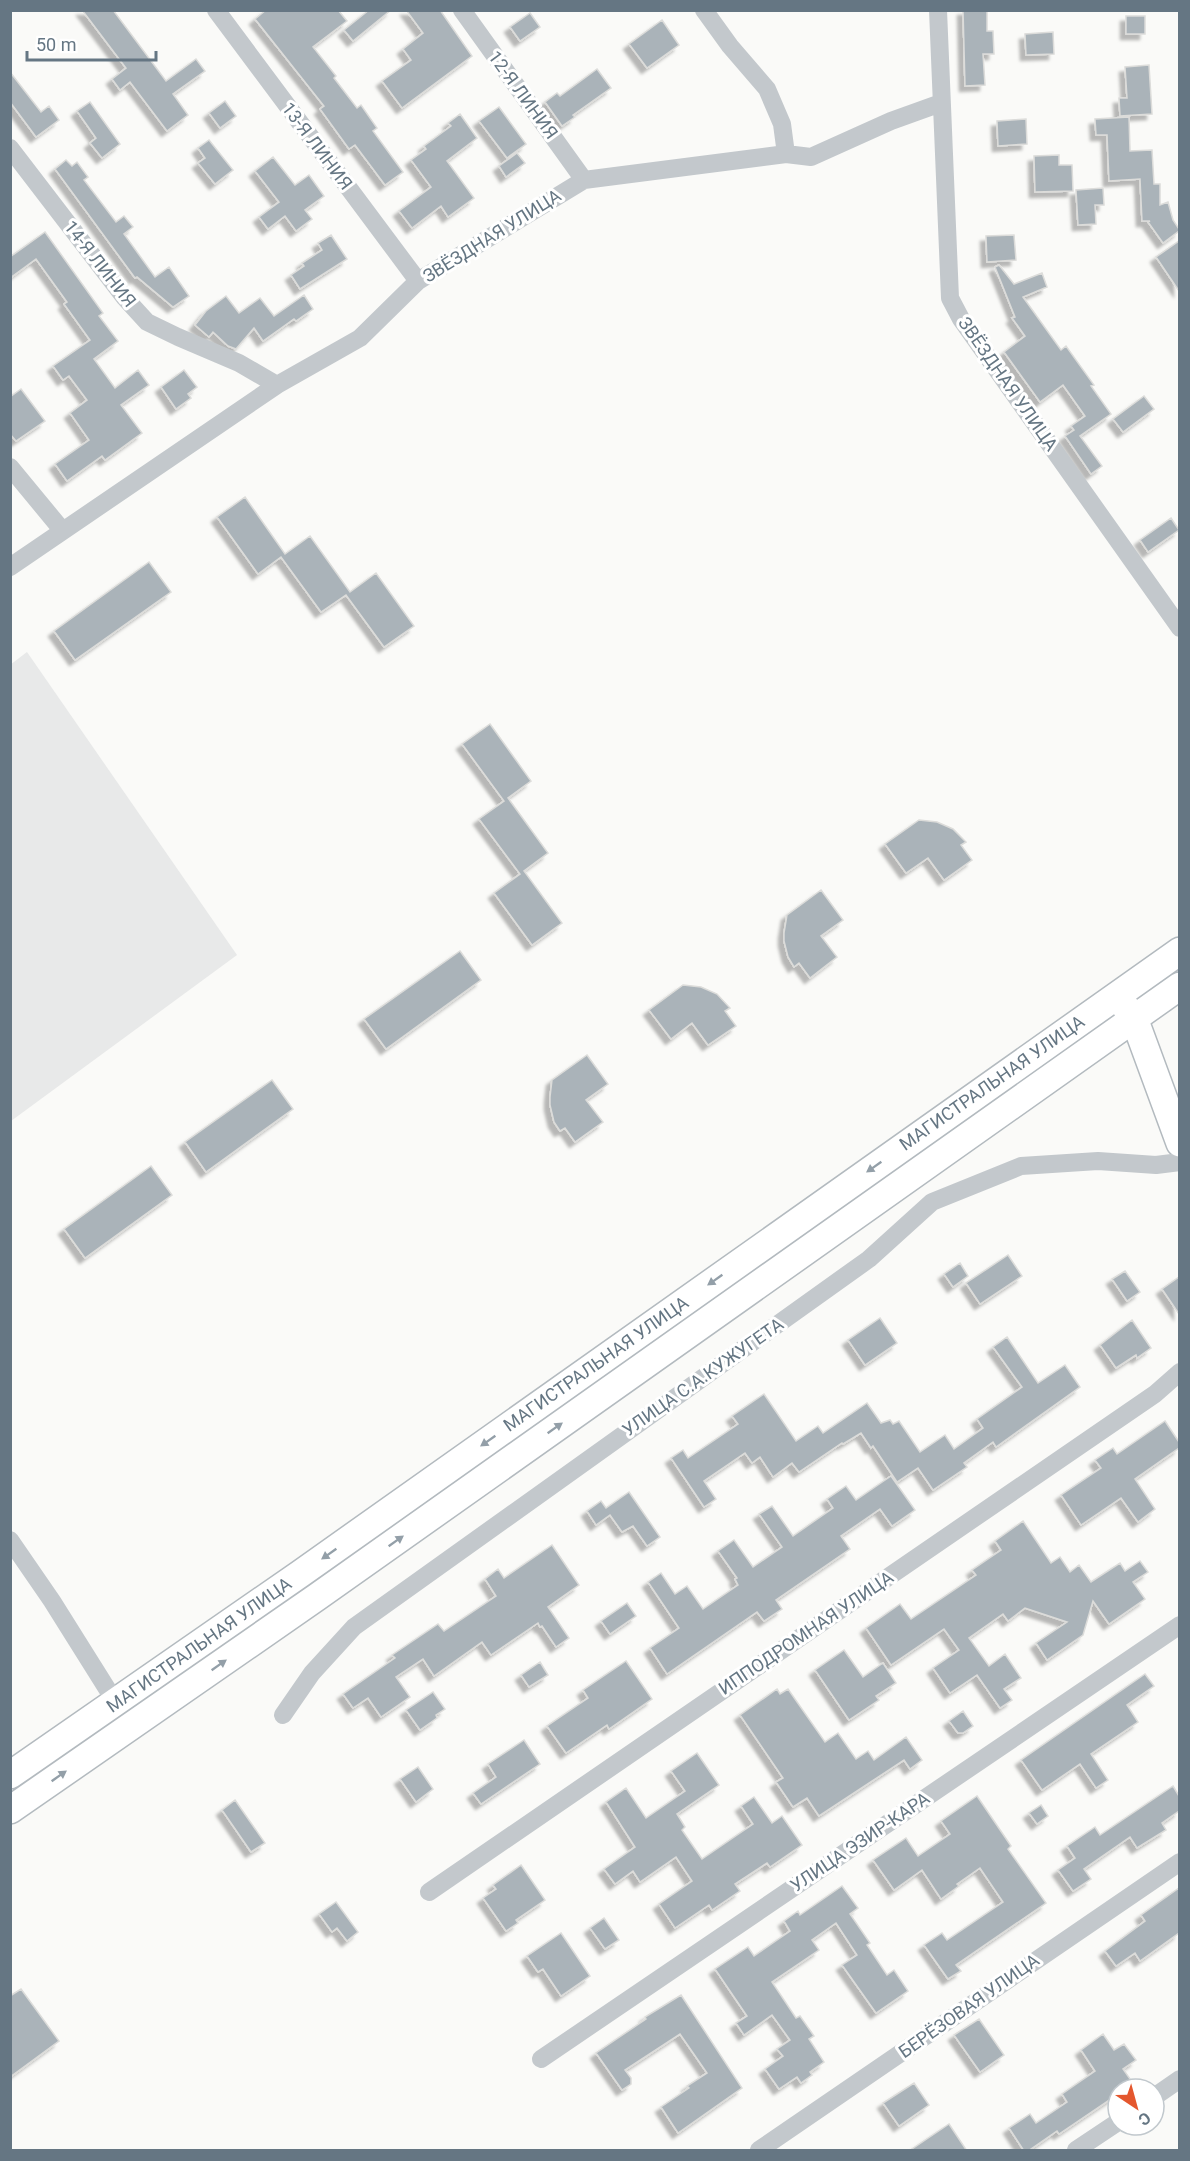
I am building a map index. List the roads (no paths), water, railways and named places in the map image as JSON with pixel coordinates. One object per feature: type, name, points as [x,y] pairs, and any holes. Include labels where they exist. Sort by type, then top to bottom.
[{"type":"main road","name":"МАГИСТРАЛЬНАЯ УЛИЦА","points":[[10,1775],[116,1703],[1179,951]]},
{"type":"main road","name":"МАГИСТРАЛЬНАЯ УЛИЦА","points":[[10,1810],[317,1597],[1179,986]]},
{"type":"main road","points":[[1117,995],[1134,1018],[1179,1143]]},
{"type":"street","name":"13-Я ЛИНИЯ","points":[[216,10],[418,281]]},
{"type":"street","name":"12-Я ЛИНИЯ","points":[[462,10],[584,180]]},
{"type":"street","points":[[704,10],[730,46],[767,89],[783,124],[786,154]]},
{"type":"street","name":"ЗВЁЗДНАЯ УЛИЦА","points":[[938,10],[950,298],[962,319],[1179,628]]},
{"type":"street","name":"ЗВЁЗДНАЯ УЛИЦА","points":[[10,567],[277,385],[360,338],[418,281],[584,180],[786,154],[811,157],[891,121],[941,103]]},
{"type":"street","name":"14-Я ЛИНИЯ","points":[[10,148],[125,298],[147,322],[239,363],[277,385]]},
{"type":"street","points":[[10,467],[62,530]]},
{"type":"street","name":"УЛИЦА С.А.КУЖУГЕТА","points":[[283,1715],[312,1673],[354,1627],[869,1259],[932,1202],[1021,1166],[1098,1161],[1156,1165],[1179,1162]]},
{"type":"street","name":"ИППОДРОМНАЯ УЛИЦА","points":[[429,1892],[1155,1394],[1179,1372]]},
{"type":"street","points":[[10,1540],[52,1600],[116,1703]]},
{"type":"street","name":"УЛИЦА ЭЗИР-КАРА","points":[[542,2059],[1179,1626]]},
{"type":"street","name":"БЕРЁЗОВАЯ УЛИЦА","points":[[759,2151],[1179,1862]]},
{"type":"street","points":[[1166,2088],[1179,2079]]},
{"type":"street","points":[[1076,2151],[1106,2130]]}]
